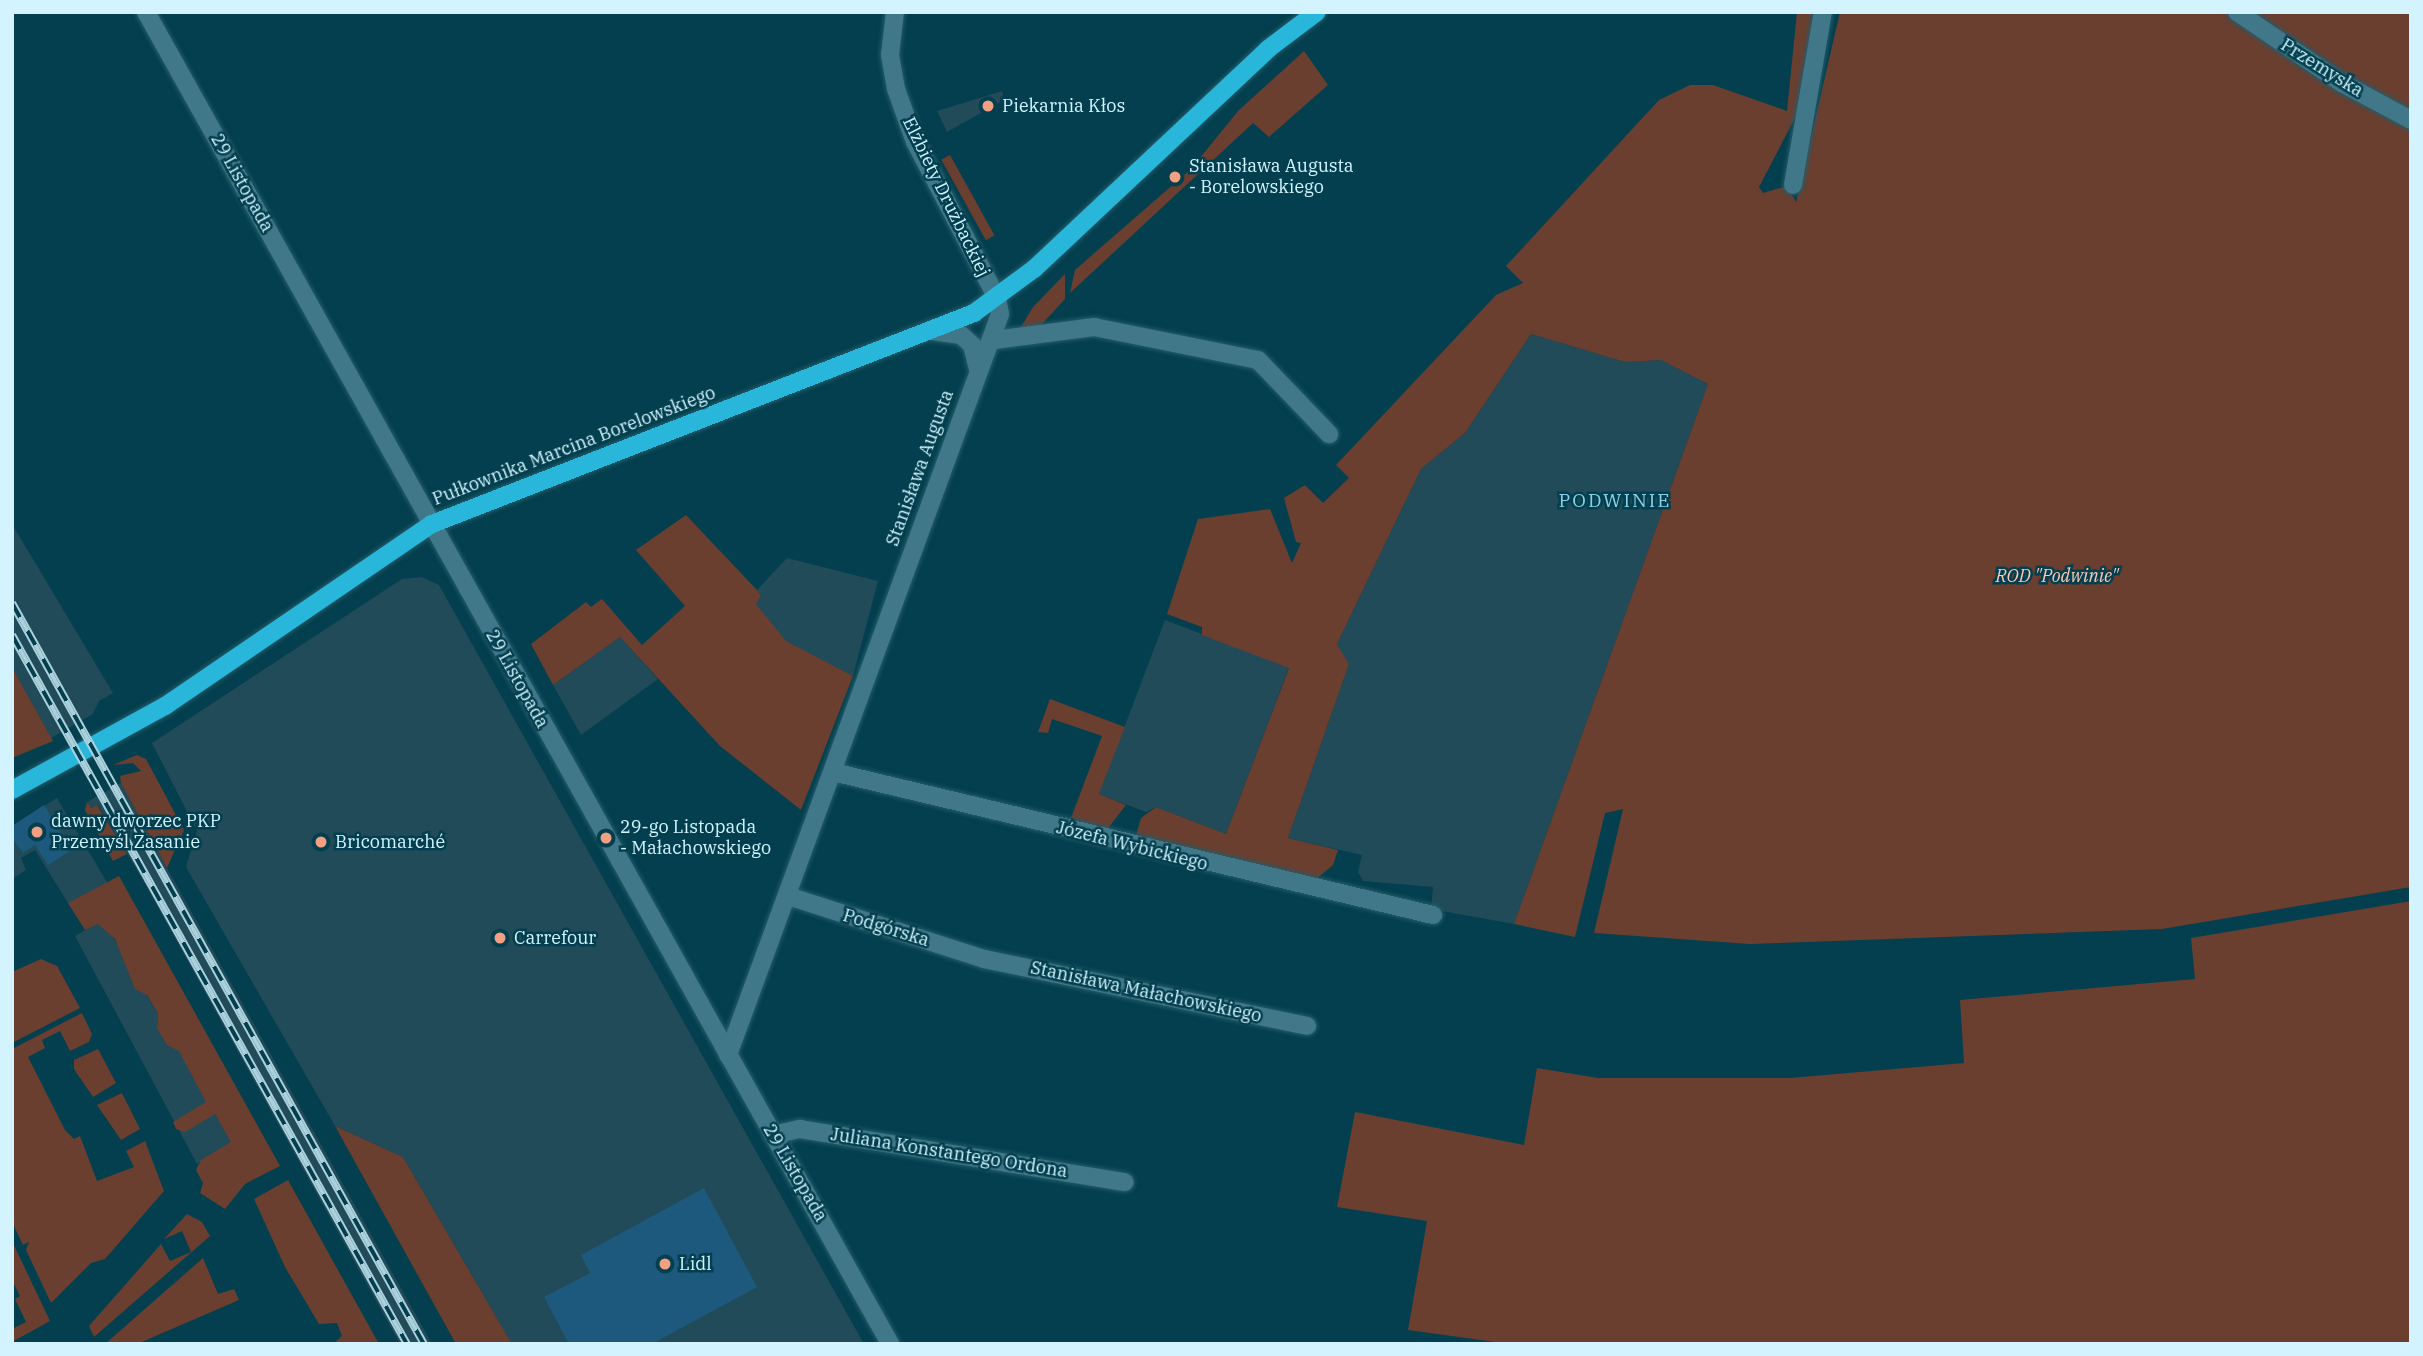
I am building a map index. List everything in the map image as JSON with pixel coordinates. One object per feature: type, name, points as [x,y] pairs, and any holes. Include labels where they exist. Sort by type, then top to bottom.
[{"type":"main road","points":[[997,298],[1071,237],[1268,49],[1317,12]]},
{"type":"main road","name":"Pułkownika Marcina Borelowskiego","points":[[12,790],[194,687],[432,524],[932,331],[997,298]]},
{"type":"street","name":"29 Listopada","points":[[146,12],[890,1344]]},
{"type":"street","name":"Elżbiety Drużbackiej","points":[[895,12],[890,55],[915,142],[997,298]]},
{"type":"street","points":[[1793,185],[1823,12]]},
{"type":"street","name":"Przemyska","points":[[2237,12],[2342,83],[2411,120]]},
{"type":"street","name":"Stanisława Augusta","points":[[729,1055],[978,369],[994,340],[997,298]]},
{"type":"street","points":[[994,340],[1009,342],[1094,327],[1258,360],[1329,434]]},
{"type":"street","points":[[932,331],[961,335],[972,345],[978,369]]},
{"type":"street","name":"Józefa Wybickiego","points":[[833,772],[1433,915]]},
{"type":"street","name":"Podgórska","points":[[788,896],[984,959]]},
{"type":"street","name":"Stanisława Małachowskiego","points":[[984,959],[1307,1026]]},
{"type":"street","name":"Juliana Konstantego Ordona","points":[[772,1135],[800,1129],[1125,1182]]},
{"type":"shaded area","points":[[1002,91],[1004,100],[947,132],[937,111]]},
{"type":"shaded area","points":[[1531,334],[1625,362],[1661,360],[1708,384],[1514,924],[1431,909],[1433,887],[1363,881],[1358,872],[1362,855],[1288,838],[1349,664],[1337,644],[1421,469],[1465,433]]},
{"type":"shaded area","points":[[12,524],[113,693],[99,701],[93,714],[51,738],[12,667]]},
{"type":"shaded area","points":[[787,558],[878,581],[853,676],[785,641],[756,604],[761,596],[757,590]]},
{"type":"shaded area","points":[[422,577],[439,585],[864,1344],[512,1344],[403,1157],[335,1126],[186,867],[197,831],[152,743],[402,579]]},
{"type":"shaded area","points":[[1165,620],[1289,667],[1226,834],[1156,807],[1146,812],[1099,794]]},
{"type":"shaded area","points":[[620,637],[658,679],[581,735],[553,685]]},
{"type":"shaded area","points":[[121,783],[432,1344],[400,1344],[144,882],[98,805],[90,808],[87,802]]},
{"type":"shaded area","points":[[57,798],[108,884],[70,906],[35,850],[21,858],[26,870],[12,879],[12,826]]},
{"type":"shaded area","points":[[103,920],[232,1142],[197,1164],[75,936]]},
{"type":"green space","name":"ROD \"Podwinie\"","points":[[1797,12],[1819,12],[1796,116],[1759,187],[1763,193],[1787,186],[1796,202],[1840,12],[2411,12],[2411,887],[2162,929],[1750,944],[1594,933],[1623,809],[1605,813],[1575,937],[1514,924],[1708,384],[1661,360],[1625,362],[1531,334],[1465,433],[1421,469],[1337,644],[1349,664],[1288,838],[1338,850],[1333,865],[1315,880],[1135,839],[1141,818],[1156,807],[1226,834],[1289,668],[1202,635],[1202,627],[1167,614],[1198,519],[1270,509],[1292,563],[1301,543],[1296,542],[1284,498],[1305,485],[1323,503],[1349,478],[1336,465],[1496,295],[1523,283],[1506,266],[1659,100],[1690,85],[1713,85],[1787,111]]},
{"type":"green space","points":[[1304,51],[1328,85],[1269,137],[1253,123],[1070,293],[1075,270],[1191,169],[1238,111]]},
{"type":"green space","points":[[950,155],[995,235],[986,240],[941,160]]},
{"type":"green space","points":[[1065,274],[1065,299],[1042,324],[1018,332],[1033,307]]},
{"type":"green space","points":[[686,515],[757,590],[761,596],[756,604],[786,641],[853,676],[801,810],[720,746],[620,637],[553,685],[531,644],[586,602],[591,607],[602,599],[642,645],[685,606],[636,550]]},
{"type":"green space","points":[[12,667],[53,741],[12,758]]},
{"type":"green space","points":[[1050,699],[1125,727],[1099,794],[1126,805],[1106,831],[1071,818],[1102,736],[1052,719],[1048,733],[1038,732]]},
{"type":"green space","points":[[137,755],[146,759],[184,830],[167,868],[121,783],[120,776],[141,771],[133,763],[113,765]]},
{"type":"green space","points":[[87,802],[91,808],[97,805],[127,854],[113,861],[85,810]]},
{"type":"green space","points":[[119,876],[280,1166],[245,1184],[225,1209],[200,1193],[203,1183],[196,1170],[201,1160],[231,1142],[215,1114],[185,1132],[176,1129],[173,1122],[206,1102],[179,1051],[167,1045],[157,1028],[158,1014],[147,995],[135,989],[115,939],[98,924],[85,930],[68,903]]},
{"type":"green space","points":[[2411,901],[2411,1344],[1510,1344],[1408,1330],[1427,1221],[1337,1207],[1355,1112],[1524,1145],[1537,1068],[1598,1078],[1790,1078],[1964,1063],[1960,1000],[2195,979],[2191,938]]},
{"type":"green space","points":[[41,959],[57,966],[80,1008],[12,1043],[12,972]]},
{"type":"green space","points":[[82,1013],[92,1034],[89,1042],[70,1051],[60,1031],[42,1040],[45,1048],[28,1057],[65,1130],[74,1139],[80,1136],[97,1181],[134,1167],[126,1151],[145,1141],[164,1191],[105,1259],[91,1263],[51,1303],[26,1250],[29,1242],[23,1245],[12,1222],[12,1049]]},
{"type":"green space","points":[[98,1049],[116,1083],[93,1097],[74,1069],[74,1060]]},
{"type":"green space","points":[[122,1093],[140,1129],[121,1140],[97,1105]]},
{"type":"green space","points":[[335,1126],[403,1157],[512,1344],[456,1344]]},
{"type":"green space","points":[[288,1180],[379,1344],[333,1344],[342,1336],[337,1323],[319,1324],[285,1267],[254,1199]]},
{"type":"green space","points":[[187,1214],[202,1222],[210,1236],[94,1337],[89,1326],[161,1244],[170,1261],[191,1252],[182,1231],[164,1239]]},
{"type":"green space","points":[[12,1241],[50,1321],[12,1342],[12,1329],[26,1322],[15,1299],[20,1296],[12,1280]]},
{"type":"green space","points":[[203,1258],[218,1294],[234,1289],[239,1300],[137,1344],[105,1344]]},
{"type":"building","name":"dawny dworzec PKP Przemyśl Zasanie","points":[[44,805],[72,850],[48,865],[35,845],[23,853],[12,838],[12,826]]},
{"type":"building","name":"Lidl","points":[[704,1188],[757,1287],[652,1344],[569,1344],[544,1297],[590,1273],[581,1255]]},
{"type":"railway","points":[[12,603],[424,1344]]},
{"type":"railway","points":[[12,635],[407,1344]]},
{"type":"place","name":"Piekarnia Kłos","points":[[988,106]]},
{"type":"place","name":"Stanisława Augusta - Borelowskiego","points":[[1175,177]]},
{"type":"place","name":"dawny dworzec PKP Przemyśl Zasanie","points":[[37,832]]},
{"type":"place","name":"29-go Listopada - Małachowskiego","points":[[606,838]]},
{"type":"place","name":"Bricomarché","points":[[321,842]]},
{"type":"place","name":"Carrefour","points":[[500,938]]},
{"type":"place","name":"Lidl","points":[[665,1264]]},
{"type":"district","name":"PODWINIE","points":[[1615,501]]}]
